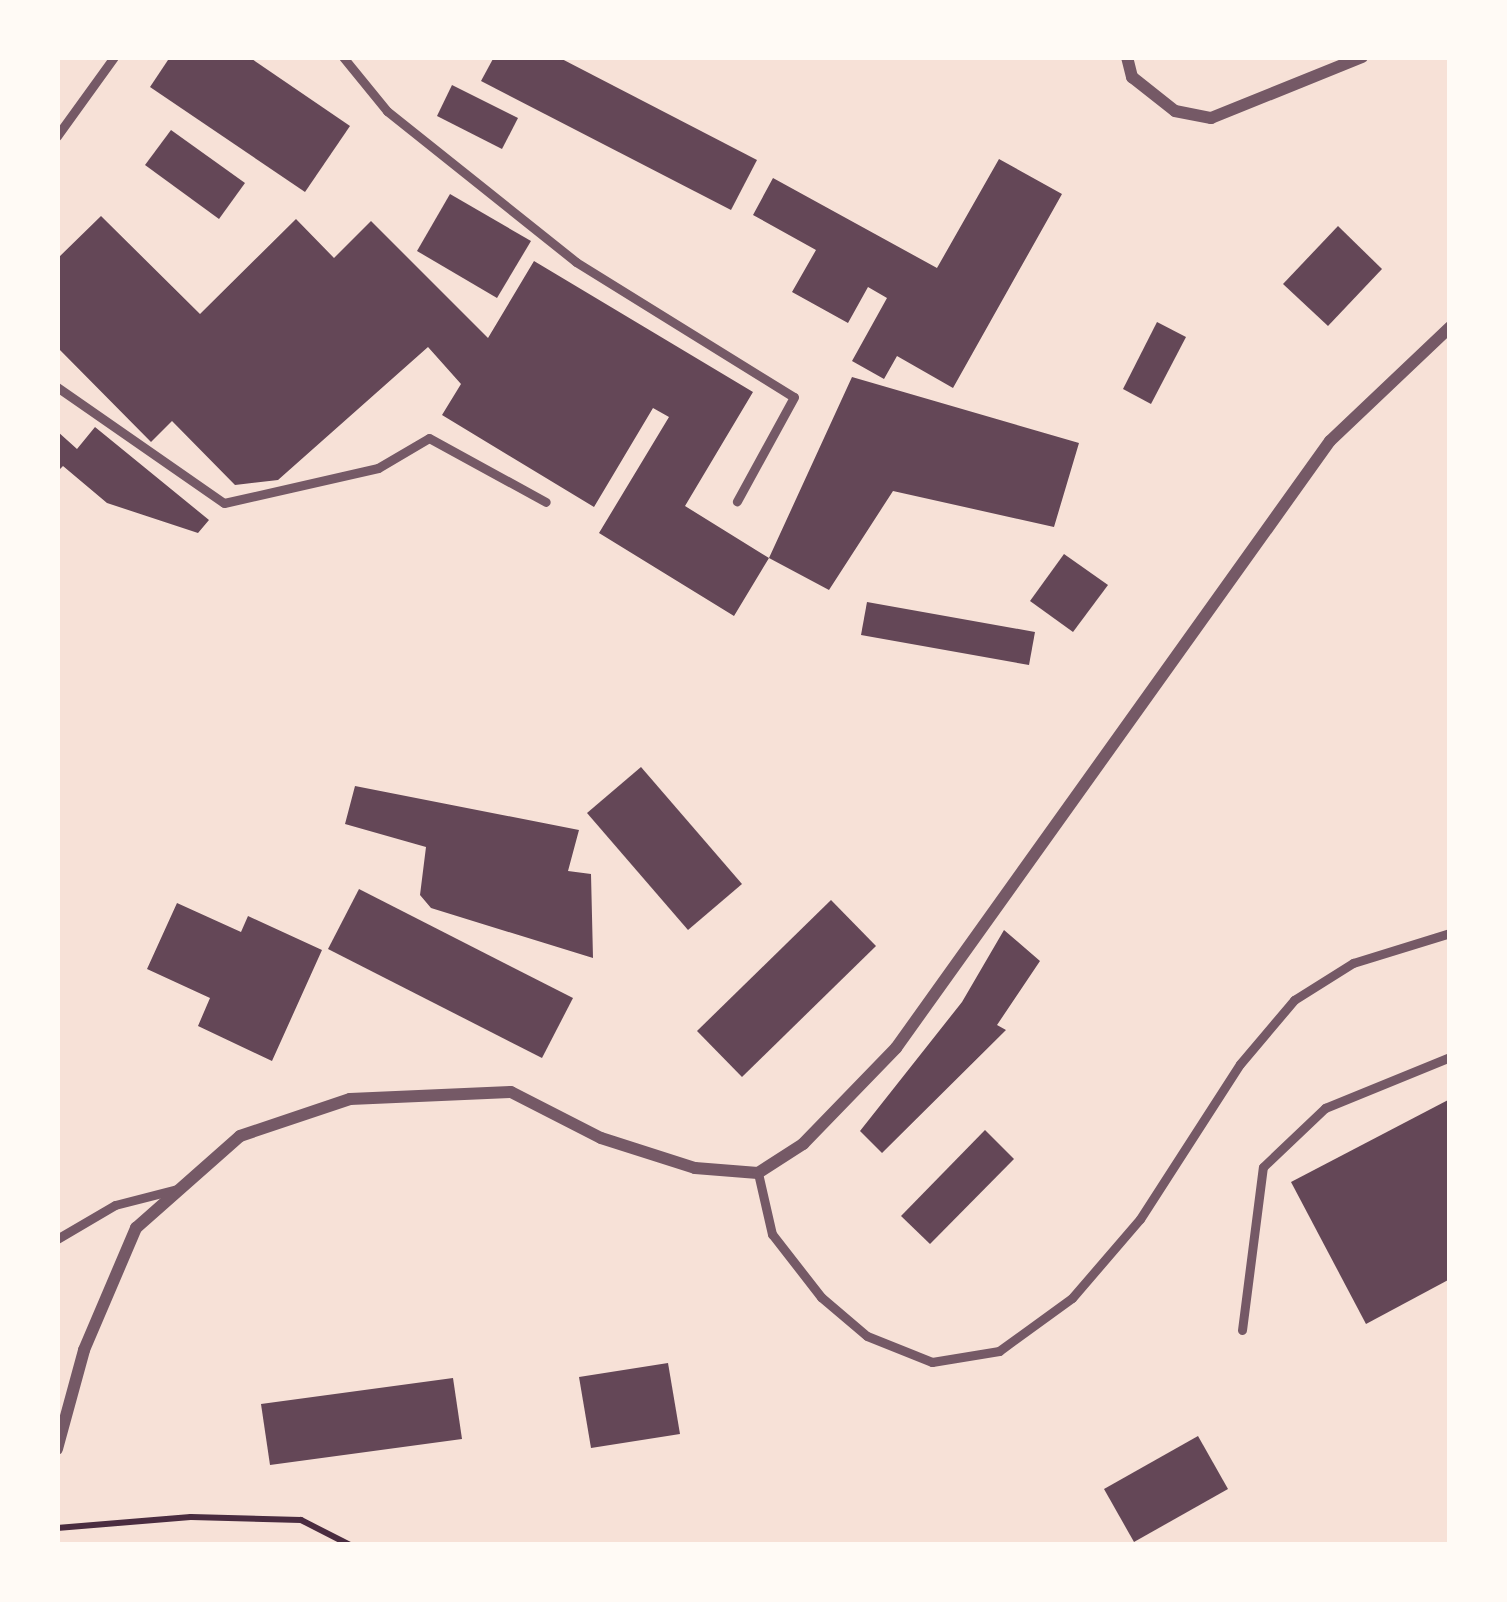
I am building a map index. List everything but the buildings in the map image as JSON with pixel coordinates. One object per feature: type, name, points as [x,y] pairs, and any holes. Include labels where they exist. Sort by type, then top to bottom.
[{"type":"street","points":[[1127,57],[1132,77],[1175,111],[1211,118],[1362,57]]},
{"type":"street","points":[[57,1449],[84,1350],[136,1228],[240,1136],[350,1100],[511,1092],[601,1138],[695,1168],[758,1173],[803,1144],[896,1048],[1330,441],[1450,327]]},
{"type":"lane","points":[[57,136],[115,57]]},
{"type":"lane","points":[[343,57],[387,111],[576,262],[794,397],[737,501]]},
{"type":"lane","points":[[57,387],[224,503],[378,468],[429,438],[546,502]]},
{"type":"lane","points":[[758,1173],[772,1234],[821,1297],[867,1336],[932,1362],[999,1351],[1072,1298],[1140,1219],[1240,1064],[1294,1000],[1353,963],[1450,932]]},
{"type":"lane","points":[[1242,1330],[1263,1168],[1325,1108],[1450,1057]]},
{"type":"lane","points":[[57,1239],[115,1205],[181,1188]]},
{"type":"path","points":[[57,1528],[191,1517],[301,1520],[350,1545]]}]
